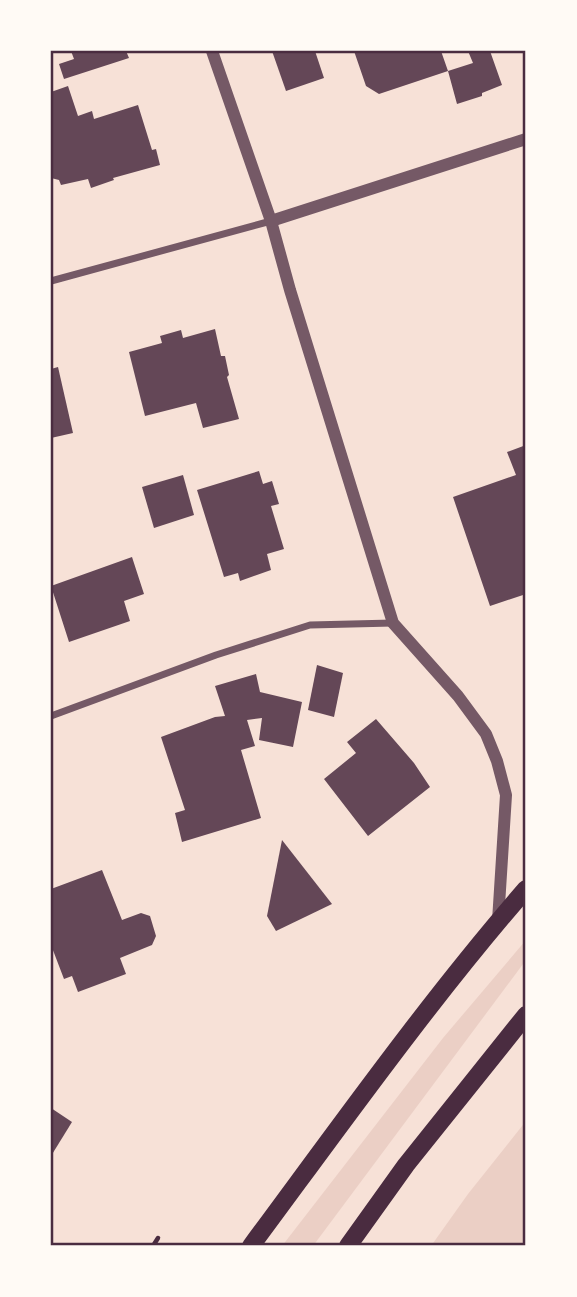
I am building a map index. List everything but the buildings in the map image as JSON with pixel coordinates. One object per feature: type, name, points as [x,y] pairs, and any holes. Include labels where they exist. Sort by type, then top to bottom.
[{"type":"main road","points":[[251,1246],[358,1103],[526,888]]},
{"type":"main road","points":[[348,1246],[526,1015]]},
{"type":"street","points":[[212,51],[271,221],[393,623],[458,696],[486,734],[497,761],[506,795],[498,921]]},
{"type":"street","points":[[51,281],[271,221],[526,139]]},
{"type":"street","points":[[51,716],[216,655],[310,625],[393,623]]},
{"type":"path","points":[[153,1246],[158,1238]]},
{"type":"shaded area","points":[[526,940],[526,960],[313,1246],[282,1246],[443,1038]]},
{"type":"shaded area","points":[[526,1121],[526,1246],[431,1246],[468,1194]]}]
